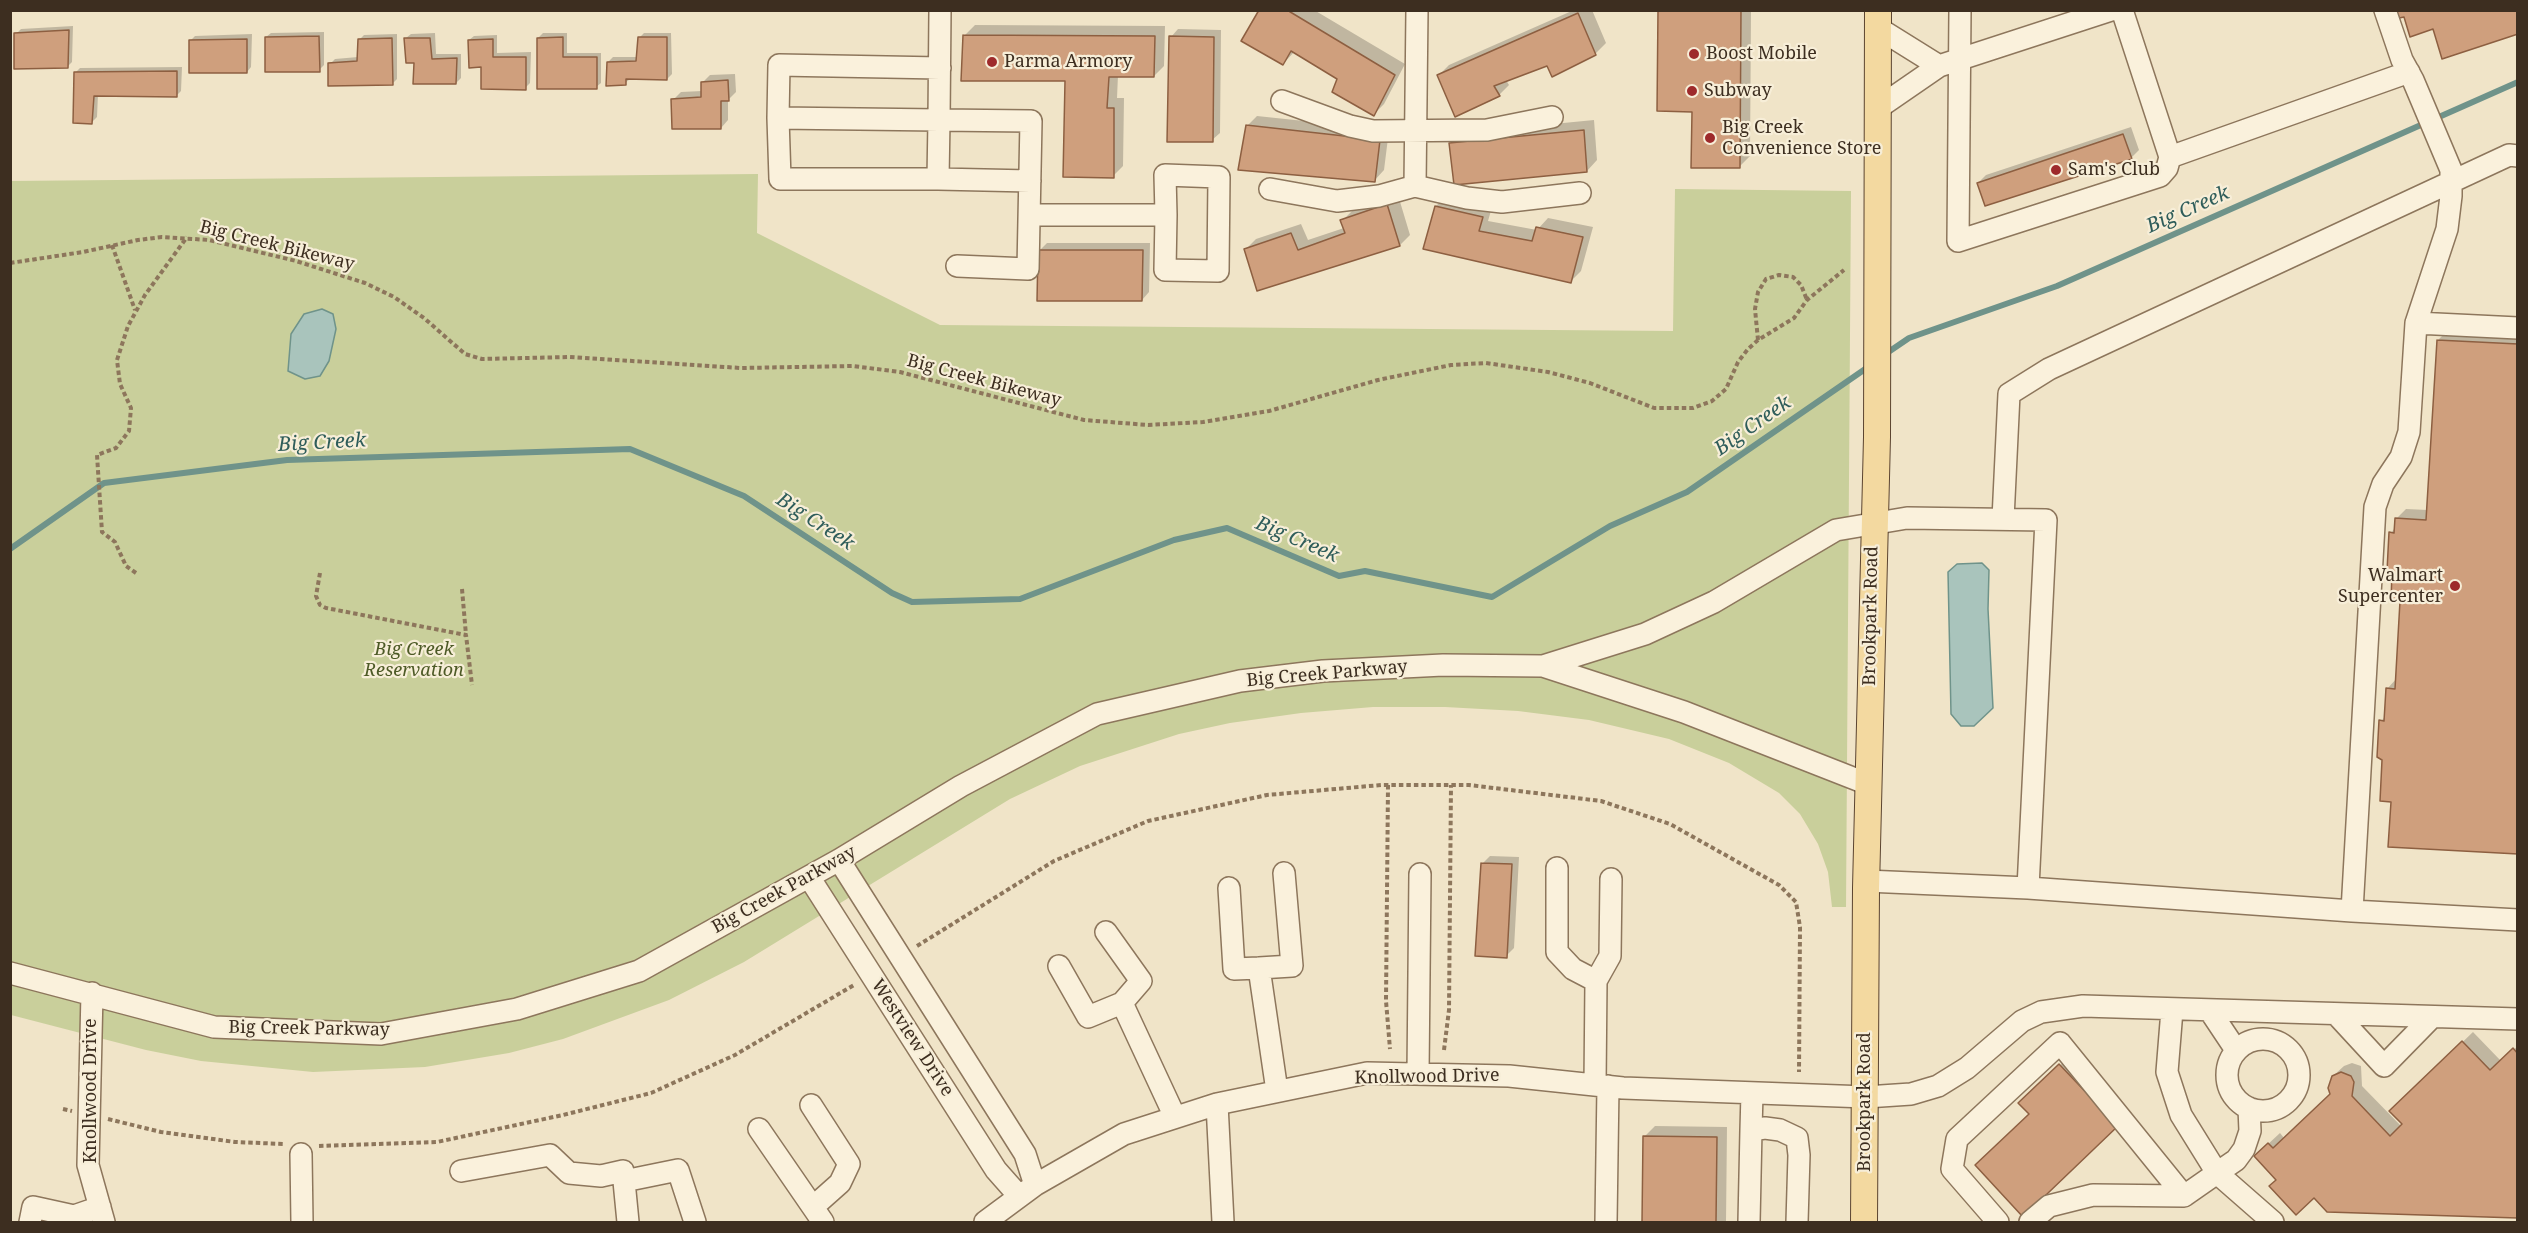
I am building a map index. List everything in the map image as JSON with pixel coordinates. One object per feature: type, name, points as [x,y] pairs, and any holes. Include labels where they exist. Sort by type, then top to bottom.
[{"type":"main road","name":"Brookpark Road","points":[[1864,1222],[1866,881],[1873,524],[1877,438],[1878,19]]},
{"type":"street","points":[[938,179],[940,10]]},
{"type":"street","points":[[1415,186],[1417,10]]},
{"type":"street","points":[[1878,108],[1949,64],[2111,10]]},
{"type":"street","points":[[1960,11],[1949,64],[1958,241],[2160,176],[2167,168],[2170,157],[2122,10]]},
{"type":"street","points":[[2352,911],[2376,507],[2383,484],[2401,457],[2409,432],[2416,323],[2447,229],[2452,184],[2451,170],[2402,60],[2385,10]]},
{"type":"street","points":[[1878,19],[1949,64]]},
{"type":"street","points":[[939,68],[779,65],[780,179],[1030,181]]},
{"type":"street","points":[[2170,157],[2411,76]]},
{"type":"street","points":[[1282,101],[1362,128],[1415,132],[1487,130],[1552,117]]},
{"type":"street","points":[[778,118],[1031,121],[1028,269],[957,266]]},
{"type":"street","points":[[2003,519],[2009,394],[2049,369],[2452,184],[2509,155],[2517,156]]},
{"type":"street","points":[[1165,175],[1219,177],[1218,271],[1165,270],[1166,215],[1165,175]]},
{"type":"street","points":[[1270,189],[1337,201],[1379,196],[1415,186],[1467,198],[1503,202],[1580,193]]},
{"type":"street","points":[[1030,215],[1166,215]]},
{"type":"street","points":[[2416,323],[2517,328]]},
{"type":"street","name":"Big Creek Parkway","points":[[1543,666],[1646,634],[1714,602],[1836,530],[1907,518],[2046,520],[2028,888]]},
{"type":"street","name":"Big Creek Parkway","points":[[10,973],[214,1027],[381,1034],[517,1009],[639,971],[839,860],[961,786],[1097,714],[1240,681],[1323,671],[1443,665],[1543,666],[1684,712],[1868,784]]},
{"type":"street","name":"Westview Drive","points":[[839,860],[1025,1154],[1027,1190]]},
{"type":"street","points":[[1557,868],[1557,952],[1572,969],[1596,981]]},
{"type":"street","points":[[1229,888],[1233,969],[1292,966],[1284,873]]},
{"type":"street","points":[[1418,1074],[1420,874]]},
{"type":"street","name":"Westview Drive","points":[[809,877],[996,1170],[1027,1190]]},
{"type":"street","points":[[1606,1222],[1596,981],[1610,956],[1611,879]]},
{"type":"street","points":[[1866,881],[2028,888],[2517,920]]},
{"type":"street","points":[[1059,966],[1088,1017],[1122,1004],[1141,981],[1106,932]]},
{"type":"street","points":[[884,994],[906,966]]},
{"type":"street","points":[[1259,968],[1277,1091]]},
{"type":"street","name":"Knollwood Drive","points":[[92,993],[88,1165],[102,1215]]},
{"type":"street","points":[[1122,1004],[1175,1117]]},
{"type":"street","points":[[2184,1196],[2060,1043],[2041,1012],[2083,1006],[2517,1019]]},
{"type":"street","points":[[2172,1010],[2167,1072],[2181,1115],[2217,1173],[2273,1222]]},
{"type":"street","points":[[2210,1011],[2236,1050]]},
{"type":"street","name":"Knollwood Drive","points":[[985,1222],[1027,1190],[1124,1134],[1217,1104],[1367,1073],[1509,1076],[1602,1086],[1752,1093],[1866,1097],[1911,1094],[1938,1086],[1967,1068],[2022,1021],[2041,1012]]},
{"type":"street","points":[[2336,1014],[2384,1066],[2432,1017]]},
{"type":"street","points":[[2258,1039],[2271,1039],[2282,1043],[2298,1063],[2300,1075],[2297,1088],[2291,1098],[2272,1110],[2249,1108],[2240,1102],[2228,1083],[2230,1060],[2236,1050],[2258,1039]]},
{"type":"street","points":[[1998,1222],[1952,1169],[1957,1139],[2060,1043]]},
{"type":"street","points":[[946,1093],[974,1074]]},
{"type":"street","points":[[1749,1222],[1752,1093]]},
{"type":"street","points":[[1217,1104],[1223,1222]]},
{"type":"street","points":[[759,1129],[818,1215],[840,1183],[849,1164],[811,1105]]},
{"type":"street","points":[[2030,1222],[2049,1206],[2093,1195],[2184,1196],[2236,1160],[2244,1149],[2250,1131],[2249,1108]]},
{"type":"street","points":[[1751,1130],[1780,1130],[1797,1138],[1799,1155],[1797,1222]]},
{"type":"street","points":[[302,1222],[304,1148]]},
{"type":"street","points":[[461,1171],[550,1155],[569,1173],[602,1176],[623,1171],[628,1222]]},
{"type":"street","points":[[624,1181],[678,1170],[695,1222]]},
{"type":"street","points":[[30,1222],[33,1207],[73,1219],[102,1215]]},
{"type":"path","name":"Big Creek Bikeway","points":[[136,573],[126,566],[120,549],[101,528],[97,455],[116,448],[129,431],[131,408],[120,384],[117,360],[135,310],[187,237]]},
{"type":"path","name":"Big Creek Bikeway","points":[[10,263],[154,238],[187,237],[237,246],[365,283],[393,297],[424,318],[465,354],[482,359],[570,357],[741,368],[853,366],[900,372],[1035,409],[1111,424],[1148,425],[1214,420],[1269,411],[1420,370],[1451,364],[1486,363],[1548,372],[1590,383],[1654,408],[1693,408],[1712,401],[1726,388],[1738,362],[1758,340],[1794,318],[1806,300],[1844,270]]},
{"type":"path","points":[[112,245],[135,310]]},
{"type":"path","points":[[1758,340],[1755,309],[1758,292],[1766,279],[1779,275],[1793,278],[1801,285],[1806,300]]},
{"type":"path","points":[[320,573],[316,596],[320,605],[326,608],[466,635]]},
{"type":"path","points":[[462,589],[472,685]]},
{"type":"path","points":[[1444,1050],[1449,1010],[1451,784]]},
{"type":"path","points":[[906,966],[1054,861],[1148,821],[1267,795],[1388,785],[1451,784],[1601,801],[1670,824],[1779,885],[1796,902],[1800,927],[1799,1072]]},
{"type":"path","points":[[1388,785],[1386,1001],[1390,1049]]},
{"type":"path","points":[[63,1108],[161,1132],[235,1142],[304,1148],[437,1142],[563,1115],[651,1093],[735,1055],[871,975]]},
{"type":"green space","name":"Big Creek Reservation","points":[[758,174],[757,233],[940,325],[1673,331],[1675,189],[1851,191],[1846,907],[1832,907],[1828,872],[1818,844],[1800,814],[1779,793],[1729,763],[1669,739],[1589,720],[1518,711],[1445,707],[1373,707],[1301,713],[1230,723],[1179,734],[1080,766],[1010,799],[744,962],[669,1000],[563,1039],[509,1053],[425,1067],[313,1072],[201,1061],[146,1050],[11,1015],[10,181]]},
{"type":"water","points":[[322,309],[333,314],[336,329],[329,361],[320,376],[305,379],[288,371],[291,334],[304,314]]},
{"type":"water","points":[[1982,563],[1989,570],[1988,609],[1993,708],[1974,726],[1961,726],[1951,714],[1948,572],[1957,564]]},
{"type":"building","points":[[1259,10],[1287,10],[1395,75],[1374,116],[1332,92],[1337,79],[1291,51],[1283,65],[1241,41]]},
{"type":"building","points":[[1658,10],[1741,10],[1740,168],[1691,168],[1692,112],[1657,111]]},
{"type":"building","points":[[2396,10],[2518,10],[2518,34],[2442,59],[2433,29],[2410,37],[2404,17],[2399,18]]},
{"type":"building","points":[[1578,13],[1596,55],[1552,77],[1547,66],[1494,86],[1500,96],[1455,117],[1437,75]]},
{"type":"building","points":[[69,30],[68,68],[14,69],[14,33]]},
{"type":"building","points":[[963,35],[1155,36],[1154,77],[1109,77],[1107,108],[1114,108],[1114,178],[1063,177],[1065,81],[961,81]]},
{"type":"building","points":[[319,36],[320,72],[265,72],[265,37]]},
{"type":"building","points":[[1169,36],[1214,37],[1213,142],[1167,142]]},
{"type":"building","points":[[563,37],[563,57],[597,57],[597,89],[537,89],[537,38]]},
{"type":"building","points":[[638,37],[667,37],[667,80],[626,79],[626,85],[606,86],[607,62],[636,61]]},
{"type":"building","points":[[392,38],[393,85],[328,86],[328,63],[357,61],[358,39]]},
{"type":"building","points":[[404,38],[430,38],[432,59],[457,58],[456,84],[413,84],[414,63],[406,63]]},
{"type":"building","points":[[247,39],[247,73],[189,73],[189,40]]},
{"type":"building","points":[[493,39],[493,57],[526,57],[526,90],[481,89],[481,67],[469,68],[468,40]]},
{"type":"building","points":[[177,71],[177,97],[94,96],[92,124],[73,123],[74,72]]},
{"type":"building","points":[[728,80],[729,101],[721,101],[721,129],[672,129],[671,99],[701,97],[701,82]]},
{"type":"building","points":[[1246,125],[1380,140],[1375,182],[1238,170]]},
{"type":"building","points":[[1584,130],[1587,172],[1454,185],[1449,143]]},
{"type":"building","points":[[2123,134],[2132,159],[1985,206],[1977,183]]},
{"type":"building","points":[[1387,204],[1400,246],[1257,291],[1244,249],[1291,233],[1298,250],[1345,233],[1340,220]]},
{"type":"building","points":[[1435,206],[1483,217],[1479,231],[1532,241],[1536,227],[1583,237],[1571,283],[1423,249]]},
{"type":"building","points":[[1038,250],[1143,250],[1142,301],[1037,301]]},
{"type":"building","name":"Walmart Supercenter","points":[[2437,340],[2518,344],[2518,854],[2388,847],[2391,802],[2380,801],[2382,760],[2377,757],[2379,720],[2384,721],[2386,688],[2395,689],[2400,601],[2391,601],[2392,572],[2387,571],[2389,532],[2394,533],[2395,518],[2426,520]]},
{"type":"building","points":[[1481,863],[1512,864],[1507,958],[1475,956]]},
{"type":"building","points":[[2462,1041],[2490,1070],[2513,1048],[2518,1054],[2518,1218],[2327,1212],[2314,1198],[2296,1215],[2269,1186],[2276,1180],[2254,1156],[2268,1143],[2273,1148],[2330,1094],[2328,1088],[2332,1076],[2341,1072],[2351,1076],[2354,1082],[2352,1096],[2390,1136],[2402,1124],[2389,1111]]},
{"type":"building","points":[[2059,1064],[2118,1126],[2023,1217],[1975,1165],[2029,1114],[2018,1103]]},
{"type":"building","points":[[1643,1136],[1717,1137],[1716,1222],[1642,1222]]},
{"type":"waterway","name":"Big Creek","points":[[1884,355],[1909,338],[2057,286],[2518,82]]},
{"type":"waterway","name":"Big Creek","points":[[10,549],[104,483],[287,460],[630,449],[744,496],[892,593],[912,602],[1020,599],[1174,540],[1227,528],[1339,576],[1365,571],[1492,597],[1610,526],[1687,492],[1871,365]]},
{"type":"place","name":"Boost Mobile","points":[[1694,54]]},
{"type":"place","name":"Parma Armory","points":[[992,62]]},
{"type":"place","name":"Subway","points":[[1692,91]]},
{"type":"place","name":"Big Creek Convenience Store","points":[[1710,138]]},
{"type":"place","name":"Sam's Club","points":[[2056,170]]},
{"type":"place","name":"Walmart Supercenter","points":[[2455,586]]}]
